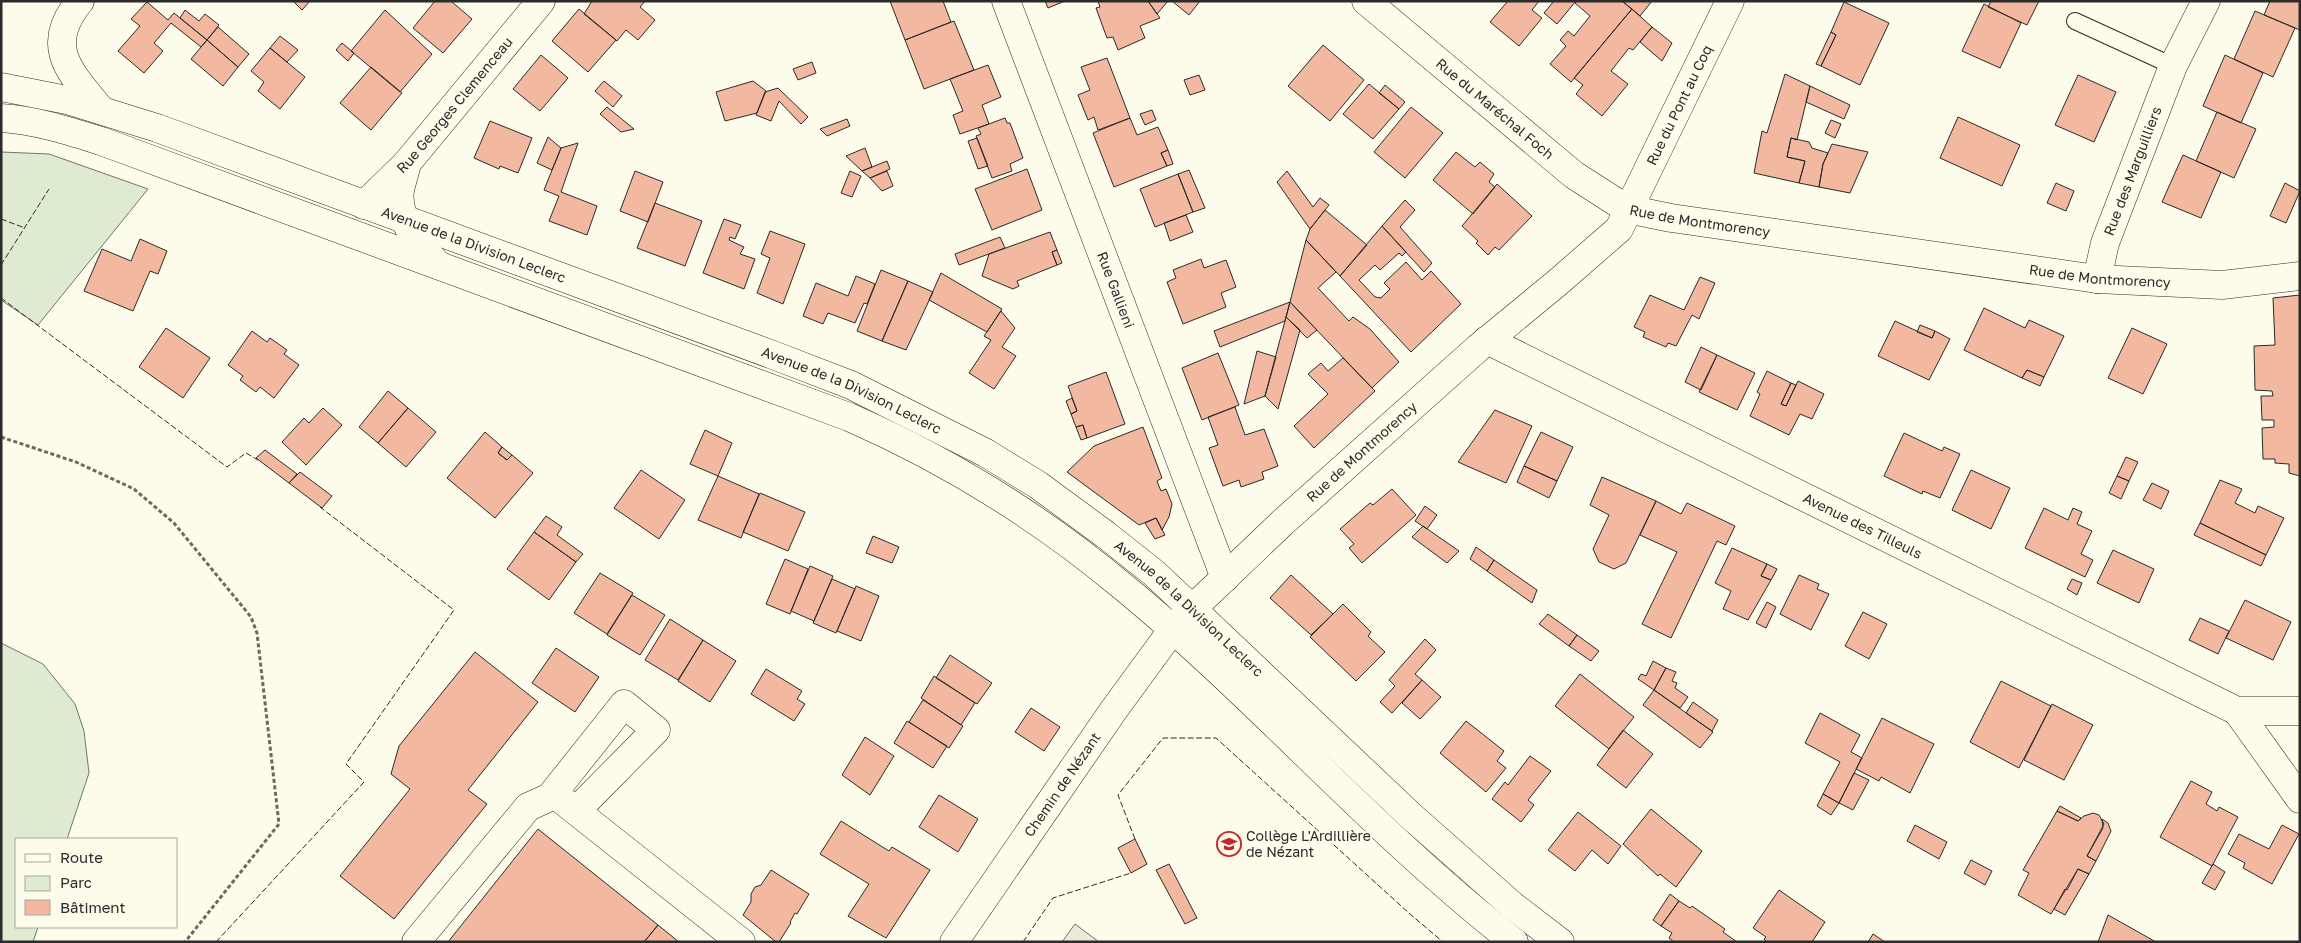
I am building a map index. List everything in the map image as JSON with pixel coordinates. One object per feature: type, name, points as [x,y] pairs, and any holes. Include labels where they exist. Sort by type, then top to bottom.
[{"type":"street","points":[[80,1],[66,22],[62,37],[62,53],[69,69],[101,110]]},
{"type":"street","name":"Rue Georges Clemenceau","points":[[364,205],[407,163],[541,1]]},
{"type":"street","name":"Rue Gallieni","points":[[1006,1],[1225,578]]},
{"type":"street","name":"Rue du Maréchal Foch","points":[[1366,1],[1574,175],[1627,209]]},
{"type":"street","name":"Rue du Pont au Coq","points":[[1627,209],[1730,1]]},
{"type":"street","name":"Rue des Marguilliers","points":[[2097,279],[2105,243],[2173,66],[2206,1]]},
{"type":"street","name":"Avenue de la Division Leclerc","points":[[1,87],[67,100],[157,128],[851,385],[924,420],[986,453],[1038,485],[1154,573],[1411,816],[1513,906],[1560,942]]},
{"type":"street","name":"Avenue de la Division Leclerc","points":[[1,118],[15,118],[55,127],[101,141],[849,417],[890,435],[990,490],[1044,526],[1110,575],[1173,629],[1429,871],[1514,942]]},
{"type":"street","points":[[407,163],[400,191],[400,209],[419,244],[438,266]]},
{"type":"street","name":"Rue de Montmorency","points":[[1173,629],[1282,523],[1487,340],[1558,283],[1619,229],[1627,209],[1671,218],[2097,279],[2222,286],[2300,276]]},
{"type":"street","name":"Avenue des Tilleuls","points":[[1487,340],[2237,711],[2300,711]]},
{"type":"street","name":"Chemin de Nézant","points":[[954,942],[1113,711],[1173,629]]},
{"type":"street","points":[[416,942],[528,807],[550,796],[624,704],[656,730],[576,811]]},
{"type":"street","name":"Avenue des Tilleuls","points":[[2237,711],[2300,799]]},
{"type":"street","points":[[550,796],[564,801],[741,942]]},
{"type":"lane","points":[[2075,22],[2173,66]]},
{"type":"path","points":[[1,436],[76,462],[134,489],[174,523],[251,618],[257,633],[279,824],[185,942]]},
{"type":"green space","points":[[1,152],[49,154],[148,189],[38,325],[1,300]]},
{"type":"green space","points":[[1,643],[43,664],[75,704],[84,731],[89,773],[67,838],[15,838],[15,928],[38,928],[33,942],[1,942]]},
{"type":"shaded area","points":[[1075,924],[1099,942],[1062,942]]},
{"type":"building","points":[[293,1],[310,1],[302,10]]},
{"type":"building","points":[[435,1],[451,1],[472,19],[443,53],[413,28]]},
{"type":"building","points":[[592,1],[645,1],[640,7],[655,20],[638,40],[626,30],[617,41],[584,14]]},
{"type":"building","points":[[890,1],[943,1],[951,22],[905,40]]},
{"type":"building","points":[[1045,1],[1065,1],[1048,8]]},
{"type":"building","points":[[1098,1],[1148,1],[1160,18],[1140,26],[1145,38],[1118,50],[1113,37],[1107,38],[1096,8],[1100,7]]},
{"type":"building","points":[[1148,1],[1168,1],[1157,14]]},
{"type":"building","points":[[1172,1],[1200,1],[1189,15]]},
{"type":"building","points":[[1508,1],[1539,1],[1532,10],[1542,18],[1519,46],[1490,22]]},
{"type":"building","points":[[1554,1],[1576,1],[1557,24],[1544,13]]},
{"type":"building","points":[[1576,1],[1622,1],[1632,9],[1571,82],[1550,64],[1566,46],[1560,40],[1568,31],[1574,36],[1590,16],[1575,3]]},
{"type":"building","points":[[1622,1],[1652,1],[1640,16]]},
{"type":"building","points":[[1991,1],[2039,1],[2027,25],[1988,7]]},
{"type":"building","points":[[2270,1],[2300,1],[2300,30],[2264,15]]},
{"type":"building","points":[[147,2],[168,20],[174,13],[207,40],[201,47],[171,23],[154,43],[163,51],[144,73],[118,51],[140,26],[131,19]]},
{"type":"building","points":[[1844,2],[1889,23],[1860,85],[1821,66],[1836,35],[1831,32]]},
{"type":"building","points":[[1984,4],[2021,23],[2000,68],[1962,51]]},
{"type":"building","points":[[579,9],[616,40],[588,72],[552,41]]},
{"type":"building","points":[[1632,9],[1652,27],[1633,50],[1629,48],[1611,71],[1628,84],[1602,116],[1576,94],[1583,85],[1574,78]]},
{"type":"building","points":[[185,10],[199,21],[205,14],[219,25],[207,40],[180,18]]},
{"type":"building","points":[[385,10],[432,54],[400,92],[351,51]]},
{"type":"building","points":[[2255,11],[2295,28],[2273,77],[2234,59]]},
{"type":"building","points":[[954,21],[974,70],[924,89],[905,40]]},
{"type":"building","points":[[218,27],[249,54],[238,67],[207,40]]},
{"type":"building","points":[[1652,27],[1672,43],[1662,61],[1640,42]]},
{"type":"building","points":[[1831,32],[1836,35],[1821,66],[1816,64]]},
{"type":"building","points":[[280,36],[298,50],[287,62],[270,48]]},
{"type":"building","points":[[207,40],[238,67],[223,86],[191,59]]},
{"type":"building","points":[[342,43],[354,53],[348,61],[336,50]]},
{"type":"building","points":[[1323,45],[1364,80],[1330,121],[1288,86]]},
{"type":"building","points":[[270,48],[305,77],[280,109],[258,91],[264,82],[251,71]]},
{"type":"building","points":[[541,55],[568,78],[540,111],[513,89]]},
{"type":"building","points":[[2225,55],[2263,73],[2241,123],[2203,106]]},
{"type":"building","points":[[1107,58],[1130,118],[1098,130],[1094,117],[1088,120],[1078,95],[1090,90],[1081,67]]},
{"type":"building","points":[[812,62],[816,73],[798,80],[793,69]]},
{"type":"building","points":[[988,65],[1001,97],[982,105],[989,124],[960,134],[953,115],[963,111],[950,79]]},
{"type":"building","points":[[371,67],[402,93],[371,130],[340,103]]},
{"type":"building","points":[[1785,74],[1810,86],[1797,140],[1791,138],[1787,157],[1805,161],[1799,183],[1754,173],[1762,131],[1767,133]]},
{"type":"building","points":[[1199,75],[1205,90],[1190,95],[1184,80]]},
{"type":"building","points":[[2078,75],[2116,92],[2094,142],[2055,125]]},
{"type":"building","points":[[604,81],[622,96],[613,107],[595,91]]},
{"type":"building","points":[[753,81],[766,91],[757,113],[725,121],[716,92]]},
{"type":"building","points":[[1369,84],[1399,109],[1373,139],[1343,114]]},
{"type":"building","points":[[1385,85],[1405,102],[1399,109],[1379,93]]},
{"type":"building","points":[[1810,86],[1850,105],[1844,119],[1806,102]]},
{"type":"building","points":[[778,88],[808,117],[801,124],[779,101],[771,121],[756,115],[765,92]]},
{"type":"building","points":[[607,107],[634,129],[621,132],[600,114]]},
{"type":"building","points":[[1411,107],[1443,133],[1405,178],[1374,152]]},
{"type":"building","points":[[1152,110],[1156,120],[1145,125],[1140,114]]},
{"type":"building","points":[[2217,112],[2256,129],[2234,178],[2196,161]]},
{"type":"building","points":[[1958,117],[2020,145],[2002,186],[1940,158]]},
{"type":"building","points":[[1005,118],[1007,123],[1010,123],[1023,158],[1010,164],[1012,171],[992,178],[976,136],[981,134],[978,128]]},
{"type":"building","points":[[1130,118],[1137,135],[1158,127],[1168,150],[1161,153],[1167,166],[1114,187],[1093,133]]},
{"type":"building","points":[[847,119],[850,126],[827,136],[820,129]]},
{"type":"building","points":[[1831,120],[1841,124],[1835,138],[1825,133]]},
{"type":"building","points":[[490,121],[532,138],[518,173],[500,166],[499,169],[474,158]]},
{"type":"building","points":[[548,137],[561,148],[552,170],[537,163]]},
{"type":"building","points":[[977,138],[988,166],[978,169],[968,141]]},
{"type":"building","points":[[1791,138],[1809,142],[1812,148],[1828,153],[1823,164],[1819,187],[1799,183],[1805,161],[1787,157]]},
{"type":"building","points":[[578,143],[561,192],[597,206],[587,235],[549,221],[559,196],[544,190],[561,148]]},
{"type":"building","points":[[1832,144],[1868,152],[1850,193],[1819,187],[1823,164]]},
{"type":"building","points":[[865,148],[872,167],[862,171],[846,156]]},
{"type":"building","points":[[1168,150],[1173,164],[1167,166],[1161,153]]},
{"type":"building","points":[[1456,152],[1475,167],[1480,162],[1494,174],[1489,182],[1495,187],[1473,214],[1433,180]]},
{"type":"building","points":[[2183,155],[2221,172],[2201,218],[2162,202]]},
{"type":"building","points":[[887,161],[890,169],[870,178],[862,171]]},
{"type":"building","points":[[1027,169],[1042,210],[992,230],[975,189]]},
{"type":"building","points":[[1189,170],[1205,208],[1193,212],[1178,174]]},
{"type":"building","points":[[635,171],[663,182],[648,222],[620,211]]},
{"type":"building","points":[[850,171],[861,176],[852,197],[841,193]]},
{"type":"building","points":[[887,171],[893,186],[882,191],[870,178]]},
{"type":"building","points":[[1287,171],[1313,207],[1320,198],[1329,205],[1310,229],[1277,182]]},
{"type":"building","points":[[1178,174],[1193,212],[1155,227],[1140,189]]},
{"type":"building","points":[[2056,183],[2074,191],[2066,211],[2047,203]]},
{"type":"building","points":[[2285,183],[2300,191],[2286,223],[2270,216]]},
{"type":"building","points":[[1497,184],[1532,216],[1499,250],[1495,247],[1488,255],[1476,243],[1478,241],[1462,226]]},
{"type":"building","points":[[1405,200],[1415,210],[1400,227],[1432,263],[1424,272],[1382,226]]},
{"type":"building","points":[[655,203],[702,221],[685,266],[637,248]]},
{"type":"building","points":[[1325,210],[1367,245],[1340,276],[1306,240],[1310,229]]},
{"type":"building","points":[[1186,215],[1193,232],[1170,241],[1164,223]]},
{"type":"building","points":[[724,219],[741,225],[735,239],[730,237],[729,240],[744,247],[740,254],[755,259],[744,289],[703,273]]},
{"type":"building","points":[[1382,226],[1406,252],[1402,256],[1399,253],[1380,270],[1375,265],[1359,280],[1375,297],[1381,298],[1390,289],[1384,283],[1406,262],[1422,280],[1431,271],[1461,304],[1411,352],[1340,276]]},
{"type":"building","points":[[770,231],[805,244],[783,304],[757,293],[770,258],[761,254]]},
{"type":"building","points":[[1050,232],[1057,250],[1052,252],[1057,265],[1017,281],[1019,286],[1013,289],[982,276],[989,254]]},
{"type":"building","points":[[1000,237],[1005,248],[959,265],[955,254]]},
{"type":"building","points":[[140,239],[167,251],[158,274],[150,271],[133,311],[84,291],[102,249],[131,261]]},
{"type":"building","points":[[1306,240],[1336,272],[1318,288],[1349,321],[1353,317],[1370,329],[1399,362],[1372,388],[1290,302]]},
{"type":"building","points":[[1057,250],[1062,263],[1057,265],[1052,252]]},
{"type":"building","points":[[1201,259],[1204,268],[1226,260],[1236,287],[1221,293],[1226,307],[1183,324],[1167,282],[1176,278],[1173,270]]},
{"type":"building","points":[[881,270],[908,281],[882,341],[857,331]]},
{"type":"building","points":[[941,273],[1002,309],[987,332],[929,300]]},
{"type":"building","points":[[856,276],[875,284],[867,304],[864,303],[855,323],[828,313],[823,324],[803,316],[816,283],[848,296]]},
{"type":"building","points":[[1700,277],[1715,283],[1699,319],[1692,315],[1676,346],[1668,343],[1666,347],[1643,337],[1645,332],[1634,327],[1650,295],[1684,310]]},
{"type":"building","points":[[908,281],[933,292],[906,350],[882,341]]},
{"type":"building","points":[[2300,295],[2300,476],[2289,473],[2289,464],[2275,463],[2275,459],[2263,459],[2262,428],[2274,427],[2274,420],[2262,420],[2261,396],[2273,396],[2272,391],[2255,390],[2254,346],[2275,345],[2273,298]]},
{"type":"building","points":[[1290,302],[1317,330],[1307,338],[1286,317]]},
{"type":"building","points":[[1290,302],[1285,321],[1220,347],[1214,331]]},
{"type":"building","points":[[1984,308],[2025,328],[2029,320],[2064,336],[2044,377],[2027,370],[2022,378],[1964,350]]},
{"type":"building","points":[[1001,311],[1015,328],[1002,347],[1016,356],[994,389],[969,373],[991,340],[984,336]]},
{"type":"building","points":[[1286,317],[1300,330],[1278,409],[1265,396]]},
{"type":"building","points":[[1895,321],[1932,338],[1935,331],[1950,339],[1929,380],[1878,356]]},
{"type":"building","points":[[1920,325],[1935,331],[1932,338],[1917,332]]},
{"type":"building","points":[[166,328],[210,358],[183,398],[139,367]]},
{"type":"building","points":[[2132,328],[2167,344],[2143,394],[2108,378]]},
{"type":"building","points":[[252,331],[267,342],[270,338],[287,350],[284,354],[299,365],[274,398],[260,387],[256,392],[240,380],[243,376],[228,365]]},
{"type":"building","points":[[1701,347],[1717,355],[1701,390],[1685,382]]},
{"type":"building","points":[[1257,351],[1276,357],[1265,396],[1244,404]]},
{"type":"building","points":[[1218,353],[1239,405],[1202,420],[1182,368]]},
{"type":"building","points":[[1717,355],[1755,373],[1737,410],[1699,392]]},
{"type":"building","points":[[1343,358],[1375,391],[1314,448],[1294,426],[1328,394],[1308,374],[1321,363],[1328,371]]},
{"type":"building","points":[[2027,370],[2044,377],[2040,386],[2022,378]]},
{"type":"building","points":[[1767,371],[1791,383],[1781,404],[1786,406],[1798,381],[1824,394],[1812,419],[1800,414],[1789,435],[1750,416],[1760,394],[1757,392]]},
{"type":"building","points":[[1106,372],[1125,424],[1087,438],[1083,425],[1076,427],[1071,414],[1077,411],[1068,386]]},
{"type":"building","points":[[1791,383],[1796,385],[1786,406],[1781,404]]},
{"type":"building","points":[[388,391],[408,408],[378,443],[359,427]]},
{"type":"building","points":[[1072,398],[1077,411],[1071,414],[1066,401]]},
{"type":"building","points":[[1235,407],[1245,435],[1264,429],[1278,466],[1262,472],[1264,479],[1241,487],[1239,480],[1223,486],[1209,448],[1218,445],[1208,417]]},
{"type":"building","points":[[323,408],[342,425],[306,465],[282,442],[304,418],[309,423]]},
{"type":"building","points":[[408,408],[436,432],[406,467],[378,443]]},
{"type":"building","points":[[1495,410],[1532,426],[1506,483],[1458,462]]},
{"type":"building","points":[[1083,425],[1087,438],[1081,440],[1076,427]]},
{"type":"building","points":[[1143,427],[1162,478],[1157,481],[1161,491],[1166,489],[1172,504],[1169,517],[1162,530],[1156,518],[1139,525],[1067,472],[1094,446]]},
{"type":"building","points":[[705,430],[732,443],[718,476],[690,464]]},
{"type":"building","points":[[485,432],[502,447],[498,453],[507,460],[512,455],[533,473],[495,518],[447,478]]},
{"type":"building","points":[[1541,432],[1573,447],[1557,481],[1524,466]]},
{"type":"building","points":[[1904,433],[1942,451],[1944,447],[1960,454],[1940,498],[1923,491],[1922,494],[1884,476]]},
{"type":"building","points":[[502,447],[512,455],[507,460],[498,453]]},
{"type":"building","points":[[265,450],[297,474],[289,483],[256,458]]},
{"type":"building","points":[[2126,457],[2138,462],[2129,481],[2117,476]]},
{"type":"building","points":[[1524,466],[1557,481],[1549,498],[1517,482]]},
{"type":"building","points":[[641,470],[685,500],[659,539],[614,508]]},
{"type":"building","points":[[1971,470],[2010,488],[1991,529],[1952,510]]},
{"type":"building","points":[[300,472],[332,496],[322,508],[289,483]]},
{"type":"building","points":[[718,476],[759,494],[741,538],[698,520]]},
{"type":"building","points":[[2117,476],[2129,481],[2121,499],[2109,493]]},
{"type":"building","points":[[1602,477],[1656,501],[1626,563],[1614,569],[1599,562],[1593,549],[1609,515],[1590,505]]},
{"type":"building","points":[[2220,480],[2242,489],[2235,503],[2255,513],[2258,506],[2284,518],[2266,555],[2200,523]]},
{"type":"building","points":[[2152,483],[2169,491],[2161,509],[2143,500]]},
{"type":"building","points":[[1392,489],[1416,515],[1362,563],[1349,548],[1354,544],[1340,529],[1370,503],[1373,505]]},
{"type":"building","points":[[760,493],[805,512],[788,551],[743,532]]},
{"type":"building","points":[[1656,501],[1681,514],[1687,503],[1735,526],[1726,545],[1717,541],[1671,638],[1642,624],[1677,552],[1640,535]]},
{"type":"building","points":[[1425,506],[1437,515],[1427,529],[1415,521]]},
{"type":"building","points":[[2044,508],[2068,520],[2073,508],[2082,512],[2077,524],[2092,531],[2081,554],[2093,560],[2085,577],[2025,548]]},
{"type":"building","points":[[546,516],[562,527],[557,535],[583,554],[576,562],[534,532]]},
{"type":"building","points":[[1156,518],[1165,535],[1155,539],[1145,523]]},
{"type":"building","points":[[2200,523],[2266,555],[2261,566],[2194,535]]},
{"type":"building","points":[[1423,526],[1459,551],[1447,563],[1412,537]]},
{"type":"building","points":[[534,532],[576,562],[549,600],[507,569]]},
{"type":"building","points":[[873,536],[899,547],[892,563],[866,553]]},
{"type":"building","points":[[1476,547],[1494,560],[1487,571],[1470,559]]},
{"type":"building","points":[[1732,548],[1767,564],[1761,576],[1771,580],[1748,620],[1723,609],[1731,591],[1715,583]]},
{"type":"building","points":[[2113,550],[2154,569],[2139,603],[2097,583]]},
{"type":"building","points":[[785,559],[808,569],[790,614],[766,604]]},
{"type":"building","points":[[1494,560],[1537,590],[1532,603],[1487,571]]},
{"type":"building","points":[[1767,564],[1777,569],[1771,580],[1761,576]]},
{"type":"building","points":[[810,566],[833,576],[814,621],[791,611]]},
{"type":"building","points":[[600,573],[633,593],[607,634],[574,613]]},
{"type":"building","points":[[1291,575],[1333,614],[1311,635],[1270,598]]},
{"type":"building","points":[[1799,575],[1819,584],[1817,589],[1829,594],[1811,630],[1780,614]]},
{"type":"building","points":[[832,579],[855,589],[836,633],[813,623]]},
{"type":"building","points":[[2072,579],[2082,583],[2077,595],[2067,589]]},
{"type":"building","points":[[856,586],[879,596],[861,641],[837,631]]},
{"type":"building","points":[[632,595],[665,615],[640,655],[607,635]]},
{"type":"building","points":[[2245,600],[2291,622],[2273,660],[2226,638]]},
{"type":"building","points":[[1767,602],[1776,607],[1766,628],[1756,623]]},
{"type":"building","points":[[1343,604],[1371,632],[1368,636],[1385,652],[1356,681],[1310,637]]},
{"type":"building","points":[[1863,612],[1887,624],[1869,659],[1845,646]]},
{"type":"building","points":[[1548,614],[1577,635],[1569,646],[1539,624]]},
{"type":"building","points":[[2200,618],[2229,631],[2218,654],[2189,640]]},
{"type":"building","points":[[670,619],[703,640],[678,680],[645,660]]},
{"type":"building","points":[[1577,635],[1599,651],[1591,661],[1569,646]]},
{"type":"building","points":[[1425,639],[1436,650],[1415,674],[1422,680],[1392,713],[1380,702],[1395,686],[1389,680]]},
{"type":"building","points":[[703,640],[736,661],[710,702],[678,681]]},
{"type":"building","points":[[556,648],[599,677],[575,712],[532,683]]},
{"type":"building","points":[[475,652],[538,702],[468,790],[487,804],[394,919],[340,876],[410,789],[391,774],[399,746]]},
{"type":"building","points":[[950,655],[992,683],[977,704],[936,678]]},
{"type":"building","points":[[1653,661],[1666,668],[1654,690],[1638,679],[1641,674],[1646,676]]},
{"type":"building","points":[[1666,668],[1676,672],[1672,681],[1677,683],[1675,688],[1688,697],[1680,708],[1654,690]]},
{"type":"building","points":[[766,669],[802,691],[797,699],[805,704],[794,721],[751,694]]},
{"type":"building","points":[[1580,674],[1634,717],[1609,749],[1555,706]]},
{"type":"building","points":[[934,676],[975,703],[961,725],[921,698]]},
{"type":"building","points":[[1422,680],[1441,697],[1420,719],[1402,703]]},
{"type":"building","points":[[2001,681],[2051,706],[2019,768],[1970,742]]},
{"type":"building","points":[[1654,690],[1713,732],[1700,748],[1643,705]]},
{"type":"building","points":[[923,700],[963,726],[949,748],[909,722]]},
{"type":"building","points":[[1693,702],[1718,720],[1712,731],[1686,713]]},
{"type":"building","points":[[2052,704],[2093,725],[2064,780],[2024,760]]},
{"type":"building","points":[[1031,708],[1060,727],[1044,751],[1015,732]]},
{"type":"building","points":[[1820,713],[1860,735],[1851,752],[1862,758],[1839,803],[1823,794],[1840,762],[1805,743]]},
{"type":"building","points":[[1882,718],[1934,744],[1910,793],[1881,777],[1879,781],[1856,769]]},
{"type":"building","points":[[907,721],[947,746],[933,768],[894,743]]},
{"type":"building","points":[[1466,721],[1504,751],[1497,761],[1506,768],[1486,792],[1440,753]]},
{"type":"building","points":[[1623,730],[1653,754],[1626,788],[1597,765]]},
{"type":"building","points":[[865,737],[894,756],[870,795],[842,775]]},
{"type":"building","points":[[1530,756],[1551,771],[1528,800],[1534,805],[1521,822],[1492,799],[1505,782],[1508,785]]},
{"type":"building","points":[[1854,773],[1869,780],[1853,810],[1839,803]]},
{"type":"building","points":[[2191,781],[2212,792],[2206,804],[2217,811],[2219,807],[2238,817],[2212,866],[2160,837]]},
{"type":"building","points":[[1823,794],[1839,803],[1831,815],[1817,806]]},
{"type":"building","points":[[939,795],[978,819],[958,852],[919,827]]},
{"type":"building","points":[[2060,806],[2081,818],[2078,821],[2057,811]]},
{"type":"building","points":[[1651,809],[1702,851],[1676,887],[1660,874],[1658,876],[1623,844]]},
{"type":"building","points":[[2057,811],[2078,821],[2084,816],[2093,813],[2099,815],[2104,824],[2087,856],[2096,861],[2089,874],[2078,869],[2051,914],[2018,895],[2029,873],[2023,870]]},
{"type":"building","points":[[1578,812],[1621,846],[1608,864],[1592,850],[1575,871],[1548,850]]},
{"type":"building","points":[[2102,819],[2108,823],[2111,831],[2096,861],[2087,856],[2103,828]]},
{"type":"building","points":[[841,821],[889,851],[892,847],[930,870],[886,938],[848,916],[869,884],[820,854]]},
{"type":"building","points":[[1915,825],[1947,842],[1939,859],[1907,841]]},
{"type":"building","points":[[2282,825],[2299,834],[2272,884],[2243,868],[2245,863],[2228,854],[2239,834],[2269,849]]},
{"type":"building","points":[[538,829],[658,925],[644,942],[448,942]]},
{"type":"building","points":[[1135,839],[1147,864],[1131,873],[1118,848]]},
{"type":"building","points":[[1971,860],[1992,871],[1985,885],[1964,873]]},
{"type":"building","points":[[1169,864],[1197,918],[1185,924],[1156,870]]},
{"type":"building","points":[[2213,864],[2225,872],[2215,890],[2202,883]]},
{"type":"building","points":[[2078,869],[2089,874],[2065,915],[2054,909]]},
{"type":"building","points":[[771,870],[809,894],[797,914],[795,913],[779,942],[776,942],[743,915],[751,902],[751,894],[755,887],[761,885]]},
{"type":"building","points":[[1779,890],[1825,922],[1812,942],[1767,942],[1764,939],[1766,937],[1753,928]]},
{"type":"building","points":[[1670,894],[1679,901],[1661,926],[1653,920]]},
{"type":"building","points":[[1679,901],[1690,908],[1692,906],[1725,929],[1723,932],[1737,942],[1674,942],[1669,938],[1672,933],[1661,926]]},
{"type":"building","points":[[2108,915],[2156,942],[2098,942]]},
{"type":"building","points":[[658,925],[679,942],[644,942]]},
{"type":"building","points":[[1873,934],[1885,942],[1868,942]]},
{"type":"fence","points":[[1,265],[49,189]]},
{"type":"fence","points":[[1,219],[25,228]]},
{"type":"fence","points":[[1,298],[227,467],[246,453],[258,460]]},
{"type":"fence","points":[[216,942],[364,782],[346,764],[454,610],[320,507]]},
{"type":"fence","points":[[1135,839],[1118,795],[1163,738],[1216,738],[1443,942]]},
{"type":"fence","points":[[1023,942],[1053,898],[1131,873]]},
{"type":"place","name":"Collège L'Ardillière de Nézant","points":[[1229,844]]}]
